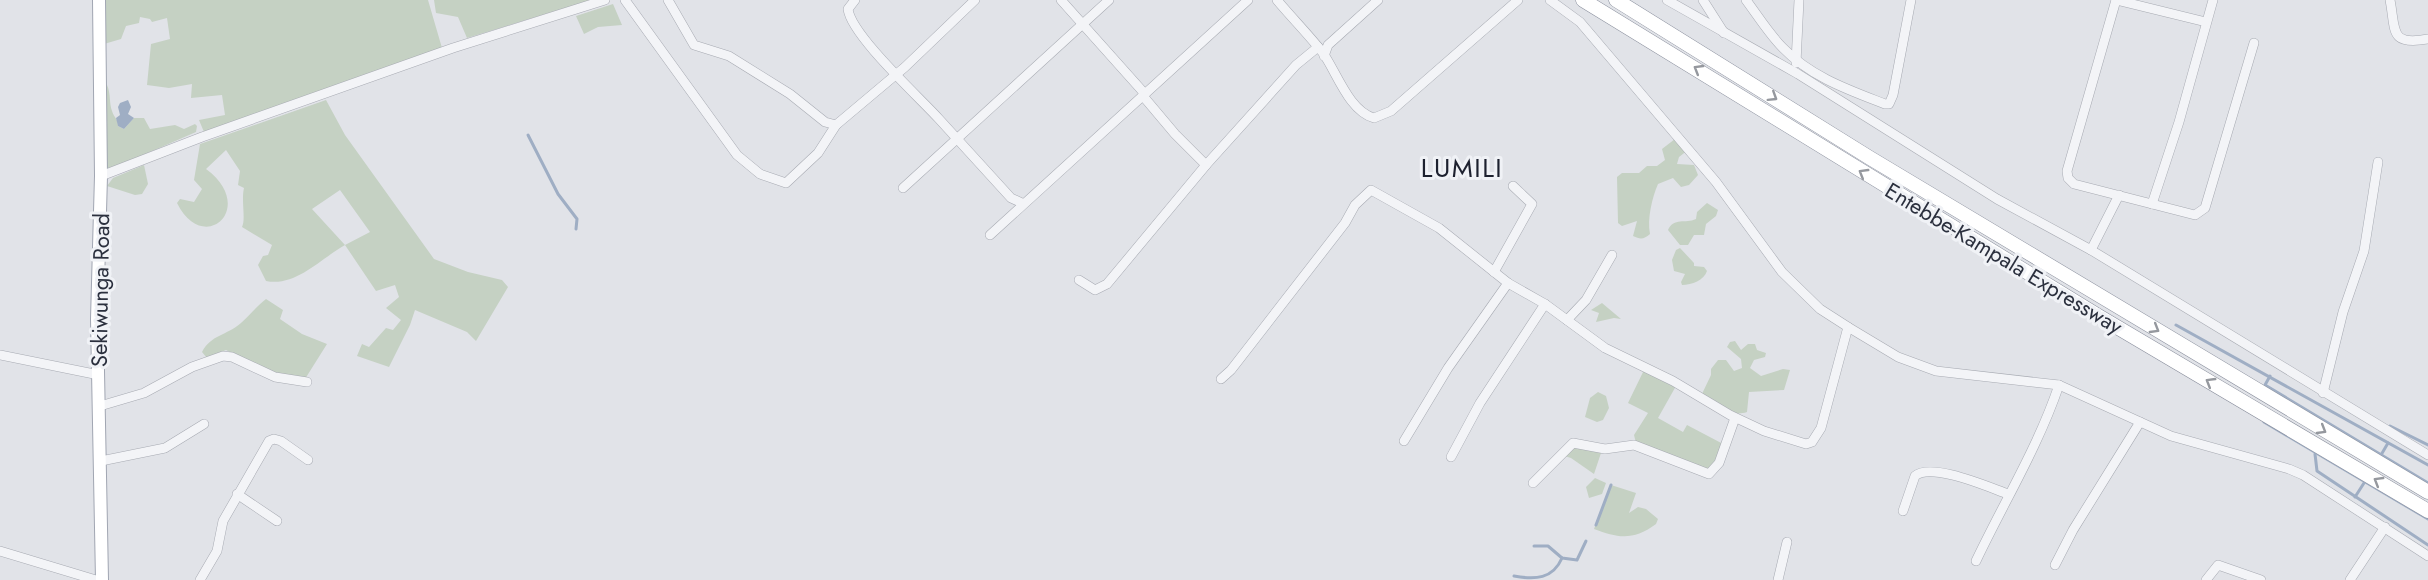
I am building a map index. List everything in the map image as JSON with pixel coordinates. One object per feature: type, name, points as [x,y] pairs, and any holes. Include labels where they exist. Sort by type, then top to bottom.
[{"type":"highway","name":"Entebbe-Kampala Expressway","points":[[1583,0],[2090,311],[2428,511]]},
{"type":"highway","name":"Entebbe-Kampala Expressway","points":[[1616,0],[1880,164],[2428,492]]},
{"type":"main road","name":"Sekiwunga Road","points":[[99,0],[101,176],[98,319],[102,580]]},
{"type":"street","points":[[101,176],[202,137],[453,48],[605,0]]},
{"type":"street","points":[[625,0],[737,155],[760,174],[786,183],[818,153],[836,125],[895,76],[975,0]]},
{"type":"street","points":[[668,0],[694,45],[729,56],[790,94],[825,122],[836,125]]},
{"type":"street","points":[[855,0],[848,9],[852,20],[895,76],[1011,198],[1022,203]]},
{"type":"street","points":[[1061,0],[1084,24],[1175,134],[1206,165]]},
{"type":"street","points":[[903,188],[1109,0]]},
{"type":"street","points":[[990,235],[1022,203],[1248,0]]},
{"type":"street","points":[[1277,0],[1318,47],[1344,89],[1364,114],[1380,118],[1518,0]]},
{"type":"street","points":[[1324,56],[1329,45],[1378,0]]},
{"type":"street","points":[[1550,0],[1580,22],[1716,182],[1782,272],[1820,309],[1848,327],[1898,357],[1936,371],[2059,385],[2175,437],[2213,446],[2303,475],[2428,556]]},
{"type":"street","points":[[1667,0],[1725,35],[1798,74],[1997,199],[2091,250],[2428,455]]},
{"type":"street","points":[[1703,0],[1725,35]]},
{"type":"street","points":[[1746,0],[1782,47],[1796,60],[1831,82],[1889,104],[1911,0]]},
{"type":"street","points":[[1798,74],[1796,60],[1799,0]]},
{"type":"street","points":[[2206,22],[2116,0],[2067,175],[2074,184],[2195,216],[2205,208],[2253,43]]},
{"type":"street","points":[[2152,204],[2179,122],[2213,0]]},
{"type":"street","points":[[2390,0],[2394,30],[2399,38],[2409,42],[2428,39]]},
{"type":"street","points":[[1079,280],[1095,290],[1107,284],[1206,165],[1296,65],[1318,47]]},
{"type":"street","points":[[2323,393],[2343,312],[2364,251],[2379,162]]},
{"type":"street","points":[[1494,272],[1531,209],[1532,201],[1513,186]]},
{"type":"street","points":[[1221,379],[1237,362],[1362,197],[1371,190],[1439,228],[1508,283],[1545,304],[1605,348],[1673,381],[1735,418],[1764,431],[1806,444],[1812,442],[1821,428],[1848,327]]},
{"type":"street","points":[[2091,250],[2119,195]]},
{"type":"street","points":[[1567,320],[1586,300],[1612,255]]},
{"type":"street","points":[[1404,441],[1448,368],[1508,283]]},
{"type":"street","points":[[1451,457],[1480,403],[1545,304]]},
{"type":"street","points":[[0,355],[99,375]]},
{"type":"street","points":[[100,406],[144,393],[192,367],[223,356],[275,377],[307,382]]},
{"type":"street","points":[[1976,561],[2008,494],[2035,448],[2059,385]]},
{"type":"street","points":[[1533,483],[1573,443],[1605,449],[1634,445],[1709,474],[1719,463],[1735,418]]},
{"type":"street","points":[[2055,565],[2073,530],[2140,422]]},
{"type":"street","points":[[101,461],[165,448],[204,424]]},
{"type":"street","points":[[200,580],[218,551],[219,533],[237,494],[269,441],[274,439],[281,441],[308,460]]},
{"type":"street","points":[[1903,511],[1915,477],[1924,471],[1946,474],[2008,494]]},
{"type":"street","points":[[237,494],[277,521]]},
{"type":"street","points":[[2350,580],[2385,527]]},
{"type":"street","points":[[1778,580],[1787,542]]},
{"type":"street","points":[[0,551],[96,580]]},
{"type":"street","points":[[2206,580],[2218,565],[2261,580]]},
{"type":"green space","points":[[102,0],[428,0],[442,48],[204,132],[199,120],[225,115],[222,95],[191,98],[192,84],[169,88],[147,85],[151,44],[170,39],[167,18],[152,22],[150,19],[140,17],[139,23],[126,26],[121,39],[104,44]]},
{"type":"green space","points":[[434,0],[592,0],[467,38],[458,17],[436,13]]},
{"type":"green space","points":[[613,4],[622,25],[598,27],[584,34],[576,16]]},
{"type":"green space","points":[[103,85],[107,85],[111,108],[118,126],[124,129],[134,118],[144,118],[150,129],[175,125],[184,129],[195,124],[196,132],[111,169],[106,167]]},
{"type":"green space","points":[[326,100],[345,135],[434,259],[468,272],[502,280],[508,287],[476,341],[467,332],[415,310],[389,367],[357,356],[362,344],[369,347],[386,328],[393,330],[401,320],[386,308],[399,297],[395,285],[376,291],[345,245],[298,276],[277,282],[266,281],[258,265],[263,256],[268,255],[272,245],[242,227],[244,188],[238,185],[240,171],[226,150],[206,169],[221,184],[227,198],[227,211],[221,220],[212,226],[200,226],[188,219],[177,203],[180,199],[194,202],[202,189],[194,180],[200,144]],"holes":[[[340,190],[370,232],[345,245],[312,209]]]},
{"type":"green space","points":[[1675,139],[1688,150],[1679,157],[1677,164],[1694,165],[1698,175],[1689,185],[1681,187],[1673,178],[1658,184],[1651,209],[1650,234],[1642,238],[1633,236],[1637,221],[1622,226],[1618,223],[1617,177],[1622,173],[1639,173],[1647,166],[1657,166],[1665,160],[1662,149]]},
{"type":"green space","points":[[144,165],[148,184],[142,194],[135,195],[107,186],[113,178]]},
{"type":"green space","points":[[1707,203],[1718,210],[1716,216],[1706,224],[1704,235],[1694,235],[1688,245],[1680,245],[1668,230],[1670,226],[1677,222],[1696,219],[1697,212]]},
{"type":"green space","points":[[1680,248],[1694,263],[1694,266],[1704,267],[1707,271],[1703,277],[1690,284],[1682,285],[1685,274],[1674,271],[1672,260],[1676,250]]},
{"type":"green space","points":[[266,299],[283,310],[280,319],[302,334],[327,344],[305,379],[267,372],[226,350],[207,358],[202,352],[210,342],[241,323]]},
{"type":"green space","points":[[1602,303],[1621,319],[1614,318],[1596,322],[1599,313],[1591,310]]},
{"type":"green space","points":[[1735,341],[1741,350],[1748,344],[1755,344],[1757,350],[1766,353],[1765,357],[1754,360],[1750,368],[1761,376],[1783,369],[1790,370],[1784,390],[1749,392],[1747,412],[1741,413],[1729,412],[1701,396],[1711,375],[1711,369],[1718,360],[1726,360],[1734,371],[1742,368],[1741,359],[1727,347],[1730,342]]},
{"type":"green space","points":[[1645,368],[1676,386],[1658,418],[1683,432],[1687,425],[1725,445],[1709,472],[1636,443],[1634,435],[1648,413],[1628,403]]},
{"type":"green space","points":[[1598,392],[1606,396],[1609,408],[1603,420],[1597,422],[1585,417],[1590,398]]},
{"type":"green space","points":[[1570,446],[1602,450],[1594,474],[1571,458],[1561,455]]},
{"type":"green space","points":[[1595,478],[1606,483],[1602,494],[1589,498],[1586,487]]},
{"type":"green space","points":[[1611,485],[1636,493],[1629,513],[1638,507],[1646,509],[1658,519],[1656,524],[1640,533],[1625,536],[1594,529]]},
{"type":"water","points":[[128,100],[131,107],[128,114],[134,118],[124,129],[118,126],[116,118],[120,115],[118,107],[120,103]]},
{"type":"waterway","points":[[528,135],[558,194],[577,219],[576,229]]},
{"type":"waterway","points":[[2176,325],[2428,465]]},
{"type":"waterway","points":[[2270,376],[2265,385],[2428,483]]},
{"type":"waterway","points":[[2264,422],[2428,519]]},
{"type":"waterway","points":[[2390,426],[2428,445]]},
{"type":"waterway","points":[[2381,455],[2388,443]]},
{"type":"waterway","points":[[2315,454],[2317,471],[2428,545]]},
{"type":"waterway","points":[[2355,497],[2364,483]]},
{"type":"waterway","points":[[1596,525],[1611,485]]},
{"type":"waterway","points":[[1534,546],[1548,546],[1562,558],[1577,560],[1586,541]]},
{"type":"waterway","points":[[1514,576],[1529,578],[1543,576],[1554,570],[1562,558]]},
{"type":"district","name":"LUMILI","points":[[1462,168]]}]
